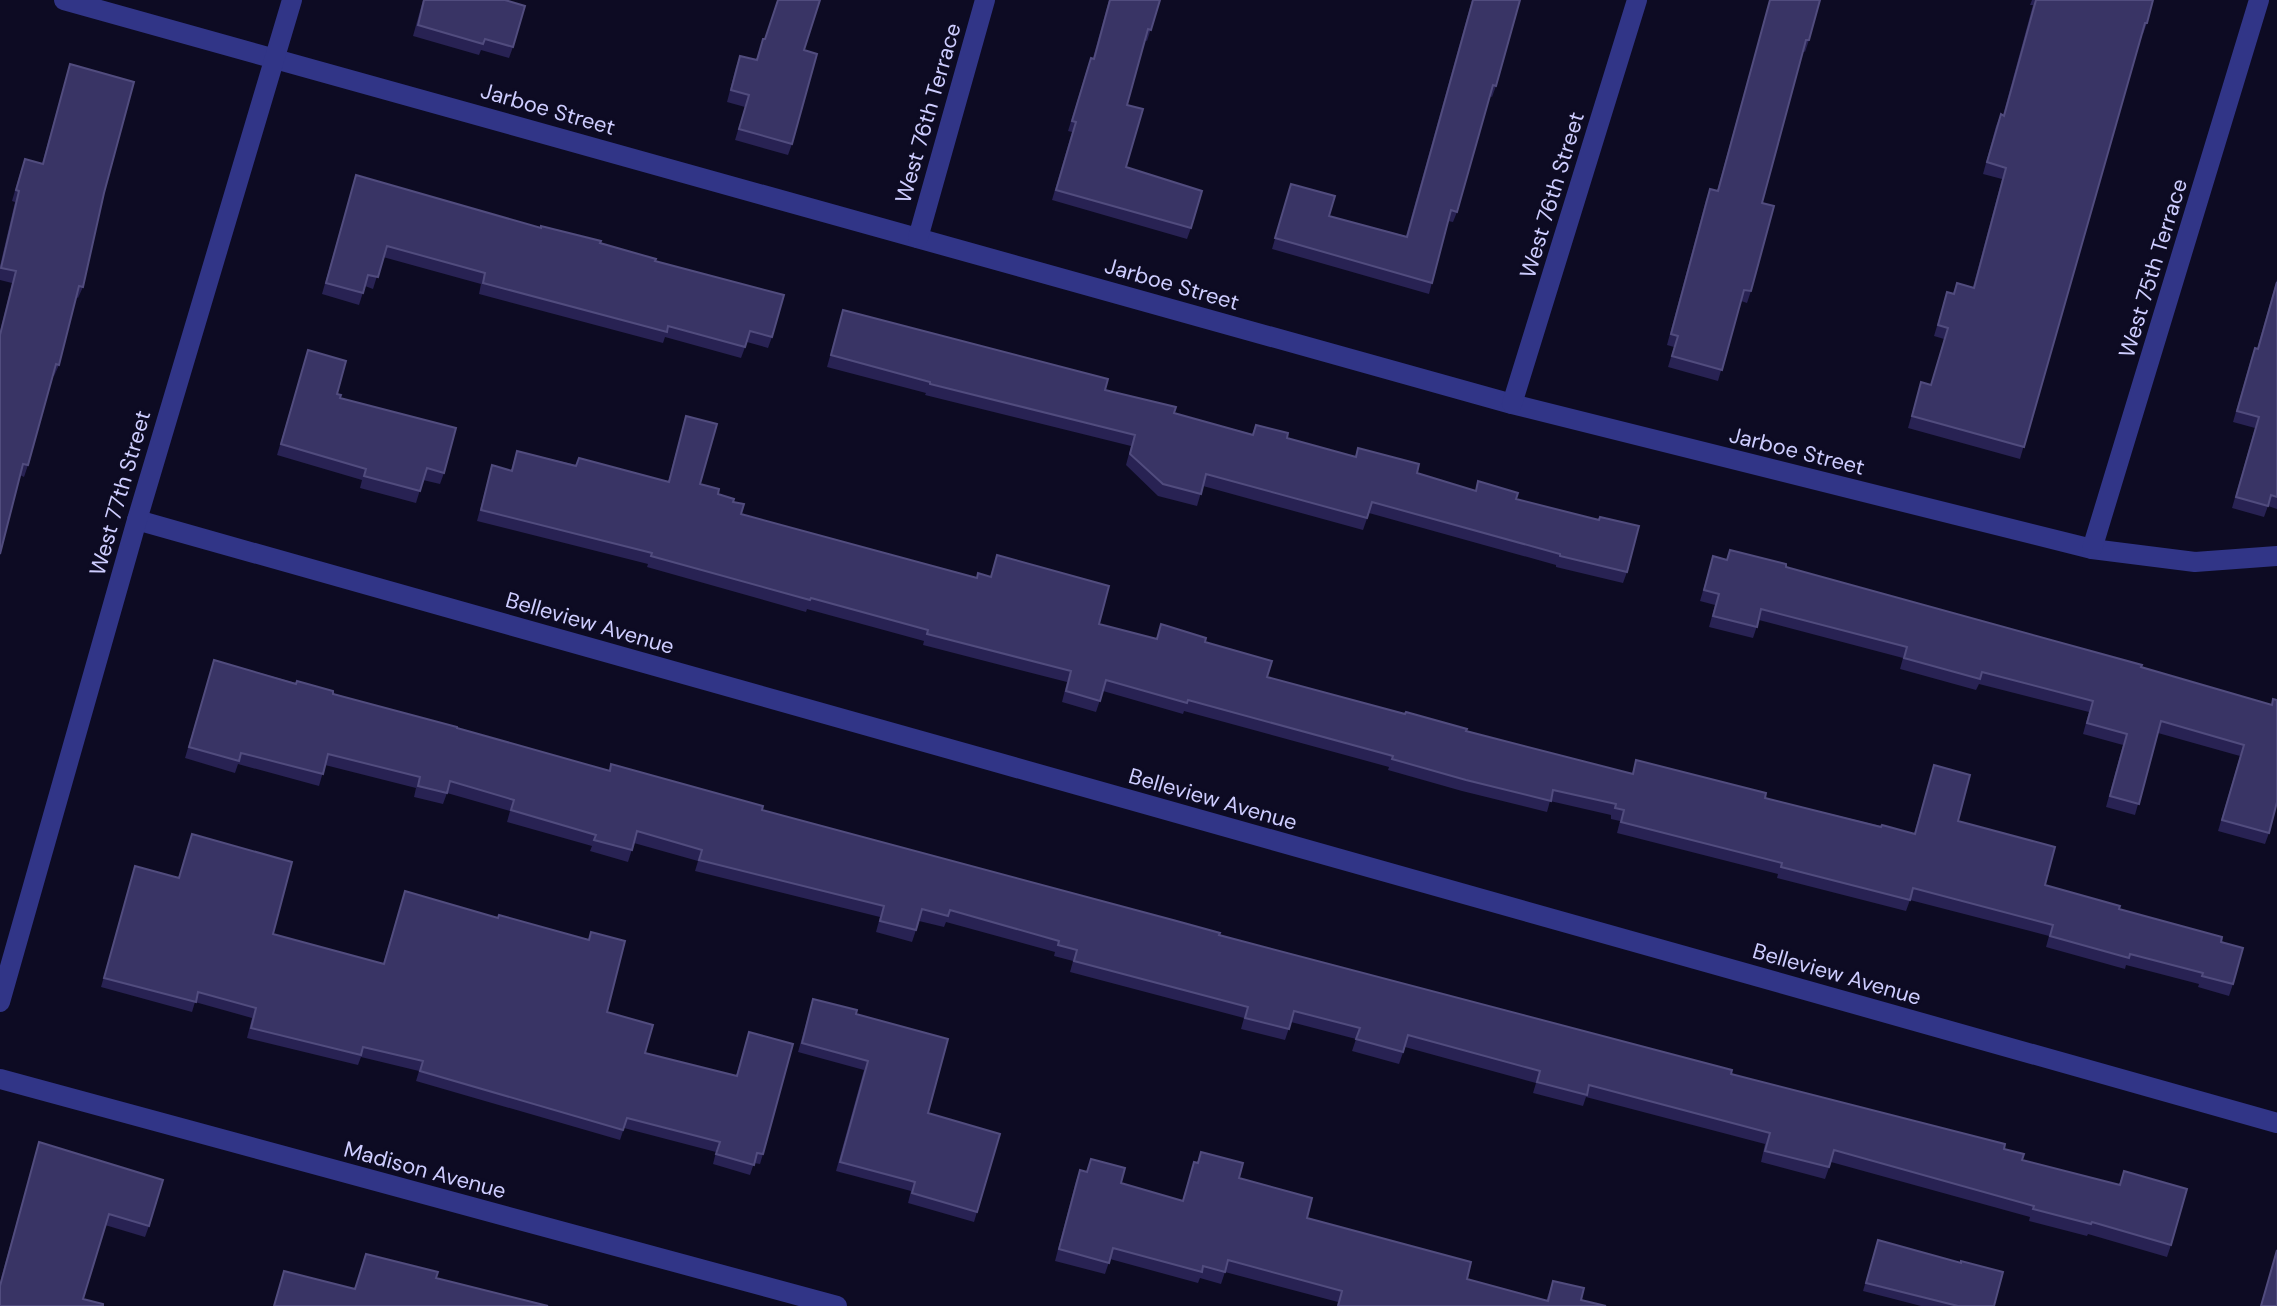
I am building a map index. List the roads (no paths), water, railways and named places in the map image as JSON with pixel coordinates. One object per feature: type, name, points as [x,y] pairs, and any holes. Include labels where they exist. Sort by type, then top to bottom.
[{"type":"street","name":"Jarboe Street","points":[[64,0],[1512,404],[2092,549],[2195,562],[2277,556]]},
{"type":"street","name":"West 77th Street","points":[[0,1002],[137,520],[292,0]]},
{"type":"street","name":"West 76th Terrace","points":[[918,238],[985,0]]},
{"type":"street","name":"West 76th Street","points":[[1512,404],[1637,0]]},
{"type":"street","name":"West 75th Terrace","points":[[2092,549],[2259,0]]},
{"type":"street","name":"Belleview Avenue","points":[[137,520],[2277,1123]]},
{"type":"street","name":"Madison Avenue","points":[[0,1079],[837,1306]]}]
